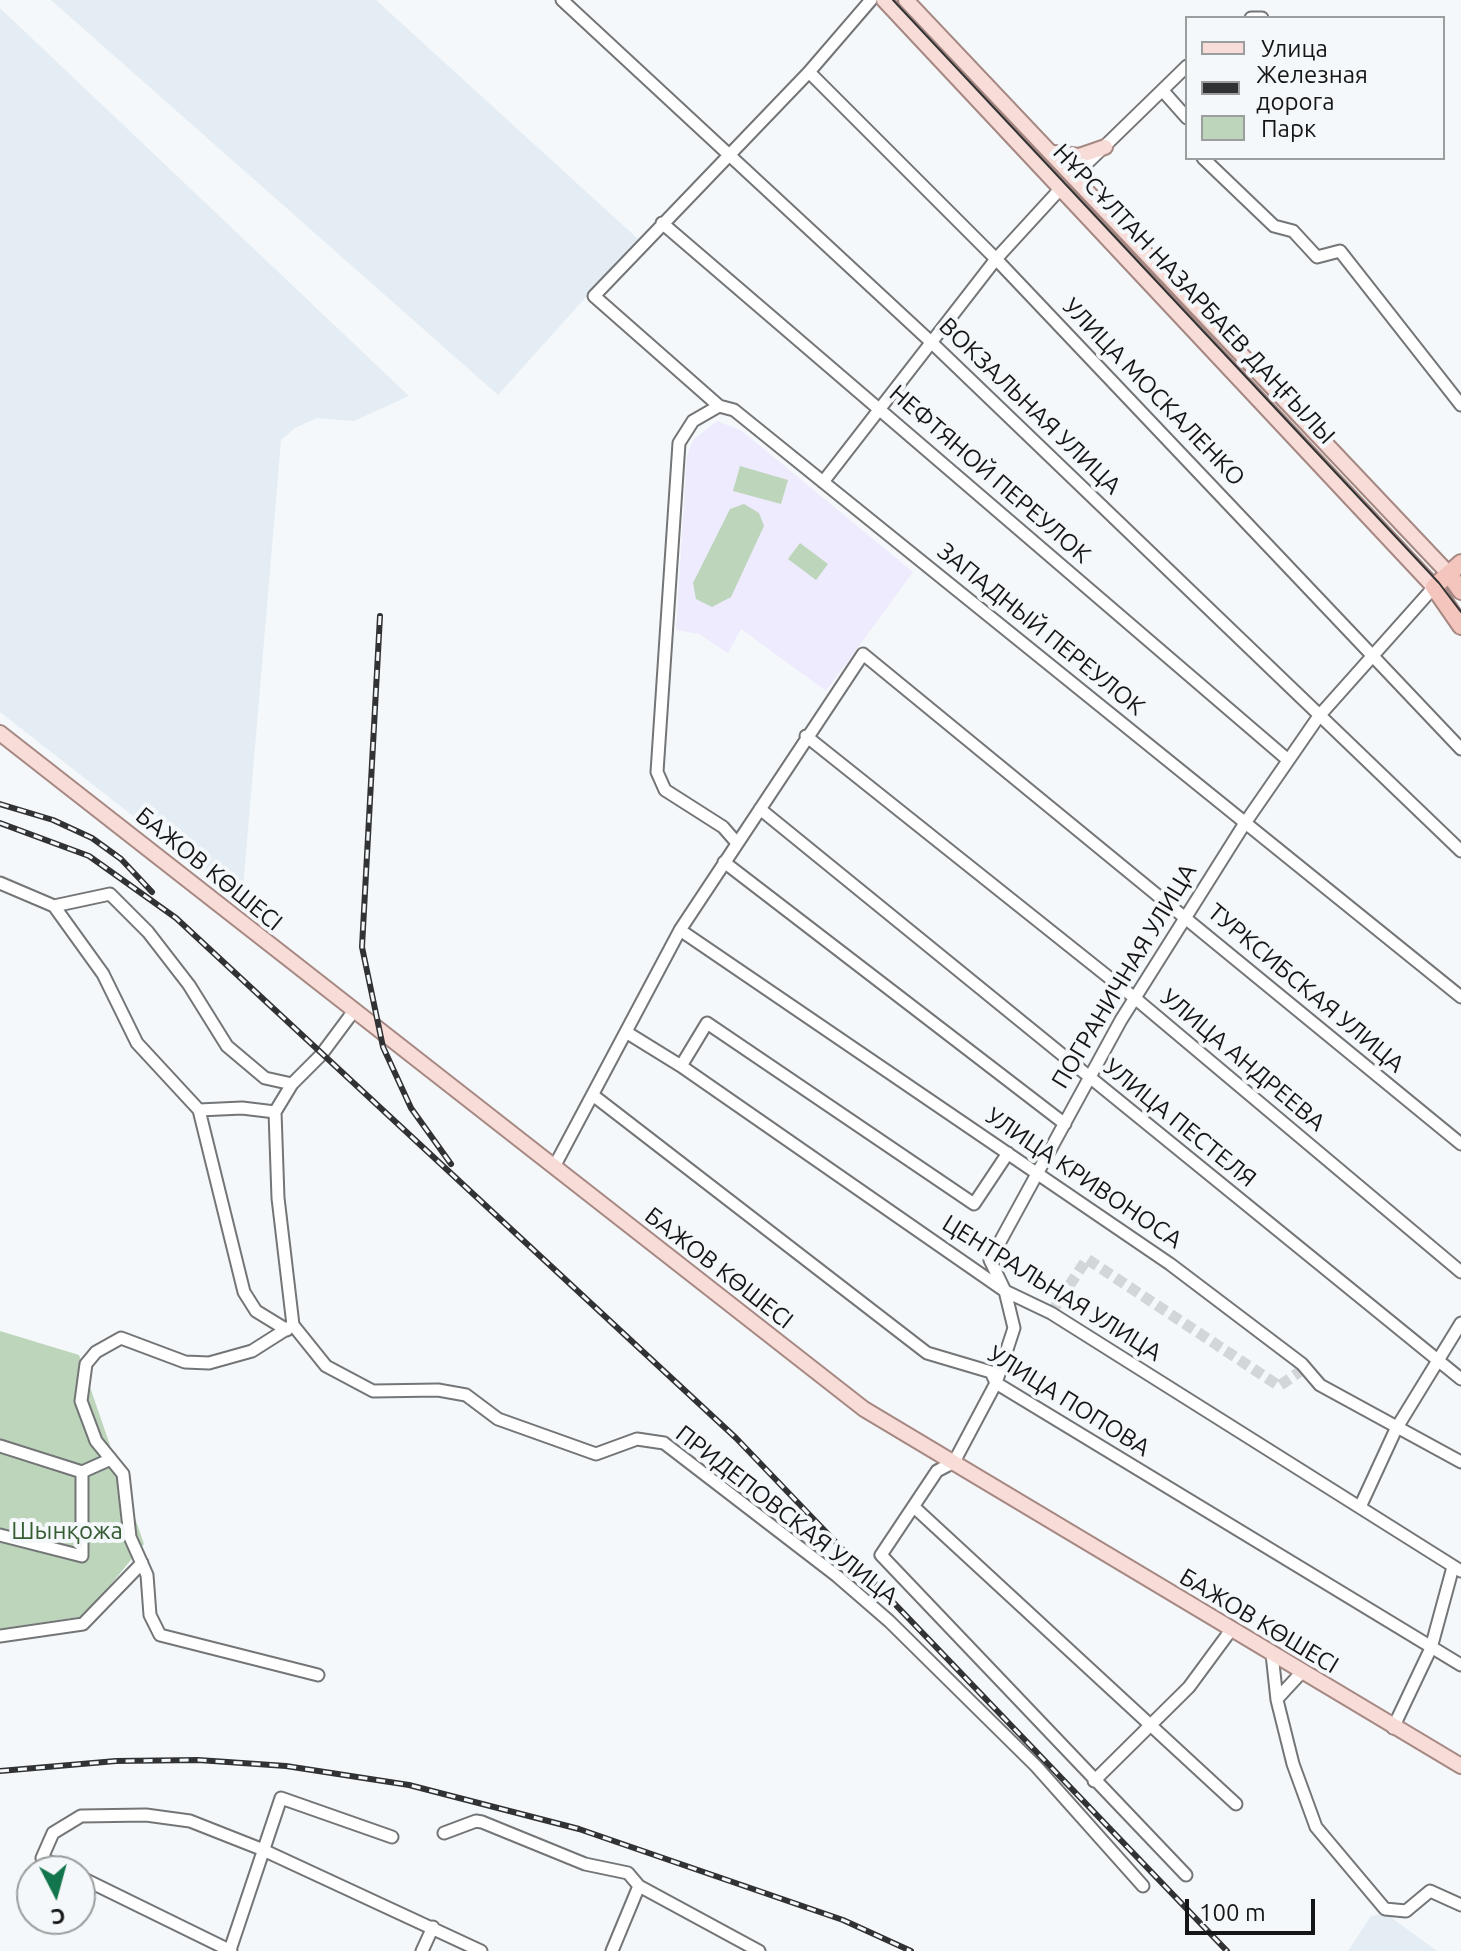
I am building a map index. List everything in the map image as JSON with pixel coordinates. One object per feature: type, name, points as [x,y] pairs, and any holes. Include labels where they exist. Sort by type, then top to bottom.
[{"type":"highway","name":"ПОГРАНИЧНАЯ УЛИЦА","points":[[1434,587],[1455,568]]},
{"type":"highway","name":"НҰРСҰЛТАН НАЗАРБАЕВ ДАҢҒЫЛЫ","points":[[1455,568],[1461,591]]},
{"type":"highway","name":"НҰРСҰЛТАН НАЗАРБАЕВ ДАҢҒЫЛЫ","points":[[1434,587],[1461,626]]},
{"type":"main road","name":"НҰРСҰЛТАН НАЗАРБАЕВ ДАҢҒЫЛЫ","points":[[884,0],[1434,587]]},
{"type":"main road","name":"НҰРСҰЛТАН НАЗАРБАЕВ ДАҢҒЫЛЫ","points":[[906,0],[1455,568]]},
{"type":"main road","points":[[1054,153],[1079,156],[1105,147]]},
{"type":"main road","points":[[1062,187],[1074,176]]},
{"type":"main road","name":"БАЖОВ КӨШЕСІ","points":[[0,733],[864,1409],[1461,1766]]},
{"type":"street","name":"ВОКЗАЛЬНАЯ УЛИЦА","points":[[562,0],[931,342],[1461,851]]},
{"type":"street","points":[[662,223],[809,72],[871,0]]},
{"type":"street","points":[[1074,176],[1185,68]]},
{"type":"street","name":"УЛИЦА МОСКАЛЕНКО","points":[[809,72],[996,259],[1461,749]]},
{"type":"street","points":[[1163,91],[1185,116]]},
{"type":"street","points":[[1205,160],[1274,226],[1293,231],[1317,257],[1340,251],[1461,405]]},
{"type":"street","points":[[823,482],[878,407],[996,259],[1062,187]]},
{"type":"street","name":"ЗАПАДНЫЙ ПЕРЕУЛОК","points":[[662,223],[594,296],[719,406],[734,410],[1461,997]]},
{"type":"street","name":"НЕФТЯНОЙ ПЕРЕУЛОК","points":[[662,223],[1288,760]]},
{"type":"street","points":[[719,406],[693,421],[679,443],[657,772],[665,790],[723,827],[737,843]]},
{"type":"street","name":"ПОГРАНИЧНАЯ УЛИЦА","points":[[1094,1781],[881,1555],[937,1471],[954,1462],[996,1383],[1014,1328],[1005,1291],[990,1260],[1136,999],[1245,823],[1319,716],[1434,587]]},
{"type":"street","name":"ТУРКСИБСКАЯ УЛИЦА","points":[[806,736],[863,654],[1461,1144]]},
{"type":"street","points":[[554,1167],[680,930],[806,736]]},
{"type":"street","name":"УЛИЦА АНДРЕЕВА","points":[[806,736],[1136,999],[1461,1272]]},
{"type":"street","name":"УЛИЦА ПЕСТЕЛЯ","points":[[760,809],[1437,1363],[1461,1379]]},
{"type":"street","points":[[724,862],[1065,1124]]},
{"type":"street","points":[[0,883],[54,906],[103,974],[137,1043],[199,1110],[244,1292],[256,1311],[290,1328]]},
{"type":"street","points":[[54,906],[110,894],[148,932],[227,1046],[265,1078],[292,1084]]},
{"type":"street","name":"УЛИЦА КРИВОНОСА","points":[[680,930],[1040,1172],[1182,1273],[1302,1364],[1320,1385],[1461,1462]]},
{"type":"street","points":[[290,1328],[278,1198],[275,1112],[292,1084],[321,1055],[353,1012]]},
{"type":"street","points":[[681,1066],[707,1023],[974,1204],[1008,1153]]},
{"type":"street","name":"ЦЕНТРАЛЬНАЯ УЛИЦА","points":[[626,1032],[681,1066],[1005,1291],[1051,1313],[1457,1569]]},
{"type":"street","name":"УЛИЦА ПОПОВА","points":[[594,1096],[927,1353],[991,1372],[996,1383],[1461,1665]]},
{"type":"street","points":[[199,1110],[242,1108],[275,1112]]},
{"type":"street","points":[[1360,1507],[1396,1429],[1461,1323]]},
{"type":"street","points":[[290,1328],[252,1351],[209,1363],[185,1362],[121,1338],[96,1352],[86,1364],[81,1401],[96,1441],[123,1474],[130,1537],[147,1575],[150,1615],[160,1635],[318,1675]]},
{"type":"street","name":"ПРИДЕПОВСКАЯ УЛИЦА","points":[[290,1328],[326,1366],[360,1387],[373,1391],[438,1390],[466,1395],[498,1419],[596,1454],[637,1439],[664,1443],[837,1576],[889,1621],[1036,1766],[1143,1886]]},
{"type":"street","points":[[0,1446],[82,1472],[111,1459]]},
{"type":"street","points":[[0,1535],[82,1556],[82,1472]]},
{"type":"street","points":[[914,1507],[1236,1804]]},
{"type":"street","points":[[0,1636],[83,1624],[142,1563]]},
{"type":"street","points":[[1393,1728],[1431,1648],[1457,1569]]},
{"type":"street","points":[[1186,1875],[1116,1798],[1094,1781],[1201,1673],[1231,1630]]},
{"type":"street","points":[[1272,1654],[1277,1700],[1299,1787],[1316,1827],[1385,1909],[1406,1911],[1430,1891],[1461,1905]]},
{"type":"street","points":[[1277,1700],[1287,1684],[1301,1673]]},
{"type":"street","points":[[1275,1679],[1279,1685],[1287,1684]]},
{"type":"street","points":[[96,1885],[230,1951],[261,1849],[281,1798],[392,1837]]},
{"type":"street","points":[[43,1855],[53,1833],[81,1816],[146,1815],[190,1821],[261,1849],[481,1951]]},
{"type":"street","points":[[444,1833],[476,1821],[482,1822],[585,1864],[628,1873],[639,1886],[759,1951]]},
{"type":"street","points":[[612,1951],[639,1886]]},
{"type":"street","points":[[422,1951],[433,1927]]},
{"type":"shaded area","points":[[51,0],[376,0],[638,239],[498,395]]},
{"type":"shaded area","points":[[0,8],[409,396],[354,421],[317,418],[295,428],[281,440],[242,901],[0,712]]},
{"type":"shaded area","points":[[717,421],[742,431],[913,572],[826,691],[741,629],[728,653],[699,634],[676,630],[687,455],[693,440]]},
{"type":"shaded area","points":[[1371,1916],[1389,1916],[1437,1951],[1348,1951]]},
{"type":"green space","points":[[740,466],[788,480],[781,504],[733,491]]},
{"type":"green space","points":[[744,504],[759,513],[764,526],[731,597],[712,607],[696,599],[693,583],[730,509]]},
{"type":"green space","points":[[800,543],[828,564],[816,580],[788,559]]},
{"type":"green space","name":"Шынқожа","points":[[0,1331],[79,1355],[144,1544],[85,1616],[0,1629]]},
{"type":"tunnel","points":[[1051,1313],[1087,1259],[1279,1386],[1305,1368]]},
{"type":"tram line","points":[[893,0],[1439,583],[1461,612]]},
{"type":"railway","points":[[380,616],[362,947],[383,1047],[411,1108],[451,1164]]},
{"type":"railway","points":[[0,804],[53,820],[92,838],[121,859],[152,892]]},
{"type":"railway","points":[[0,823],[89,856],[176,918],[736,1438],[1227,1951]]},
{"type":"railway","points":[[0,1771],[116,1761],[198,1760],[286,1766],[409,1785],[579,1829],[843,1920],[911,1951]]}]
